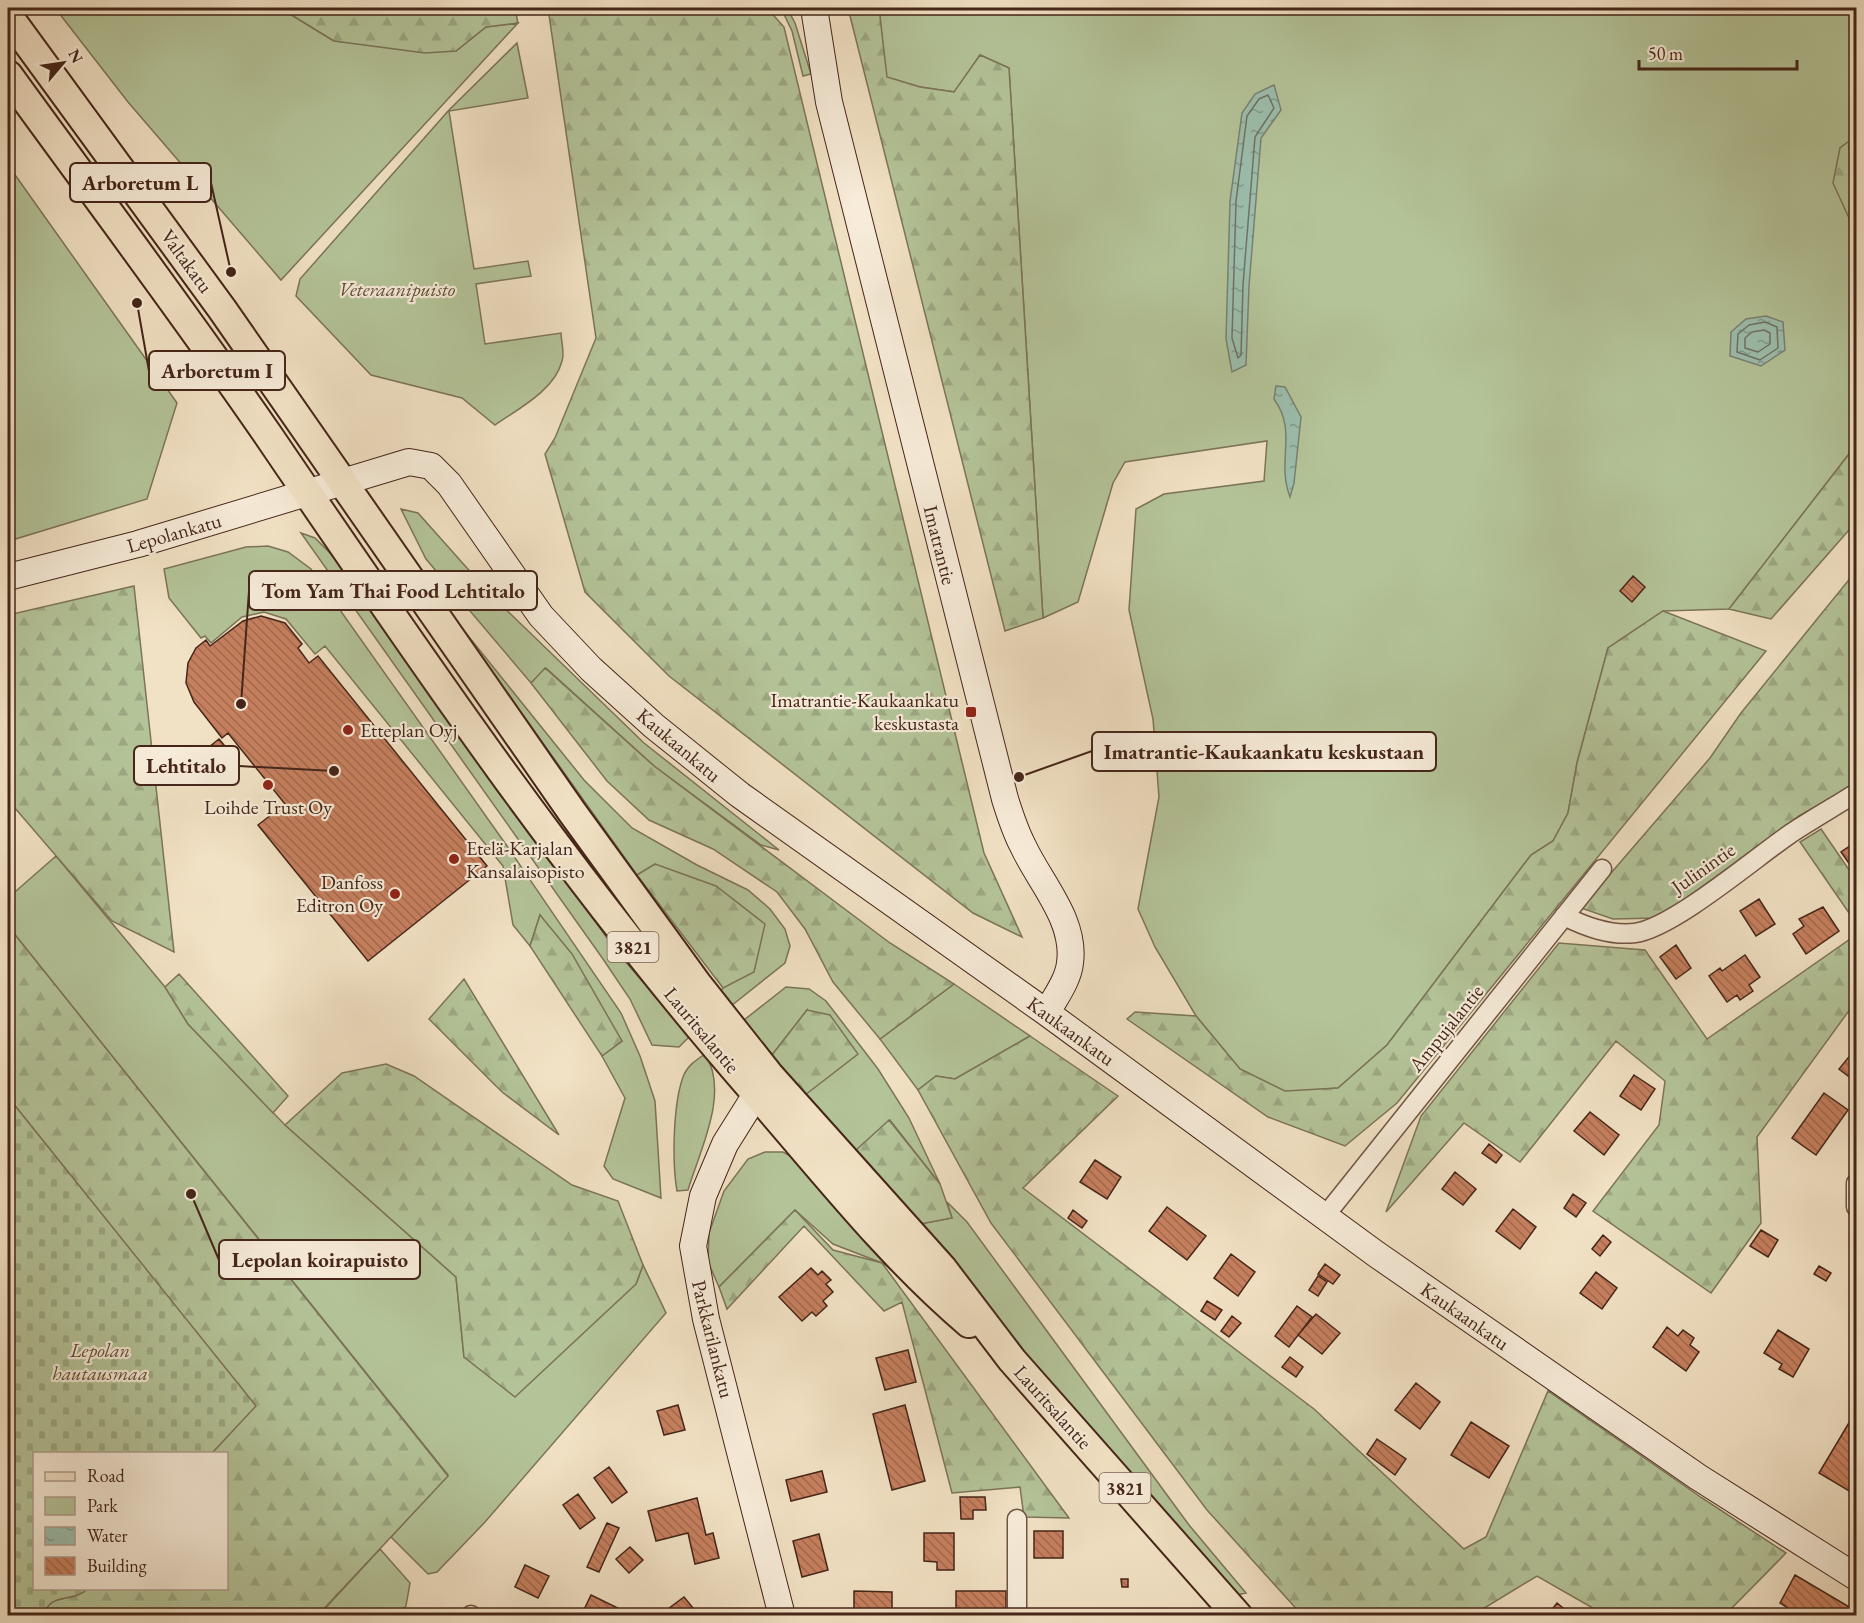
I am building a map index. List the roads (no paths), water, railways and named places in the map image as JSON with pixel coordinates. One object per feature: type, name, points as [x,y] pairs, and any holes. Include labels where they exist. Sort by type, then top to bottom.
[{"type":"main road","name":"Valtakatu","points":[[8,16],[222,309],[339,481]]},
{"type":"main road","name":"Valtakatu","points":[[8,75],[266,433],[305,491]]},
{"type":"main road","name":"Lauritsalantie","points":[[339,481],[661,935],[762,1084]]},
{"type":"main road","name":"Lauritsalantie","points":[[305,491],[546,833],[718,1051],[762,1084],[942,1268],[1012,1360],[1238,1616]]},
{"type":"street","name":"Imatrantie","points":[[797,8],[821,62]]},
{"type":"street","name":"Imatrantie","points":[[814,8],[821,62],[840,147],[1005,799],[1023,847],[1063,919],[1070,940],[1071,962],[1068,976],[1047,1013]]},
{"type":"street","name":"Kaukaankatu","points":[[339,481],[409,462],[431,466],[449,484],[541,616],[591,669],[654,726],[740,795],[955,950],[1047,1013],[1325,1216],[1698,1477],[1857,1577]]},
{"type":"street","name":"Lepolankatu","points":[[8,577],[138,544],[339,481]]},
{"type":"street","name":"Julinintie","points":[[1564,916],[1587,928],[1617,932],[1635,933],[1662,924],[1792,833],[1857,793]]},
{"type":"street","name":"Ampujalantie","points":[[1325,1216],[1602,869]]},
{"type":"street","name":"Parkkarilankatu","points":[[762,1084],[725,1144],[703,1196],[693,1246],[706,1319],[782,1616]]},
{"type":"street","points":[[1857,1182],[1857,1207]]},
{"type":"street","points":[[1017,1519],[1017,1616]]},
{"type":"water","points":[[1274,85],[1281,110],[1261,138],[1249,286],[1246,365],[1232,372],[1226,339],[1230,201],[1242,113],[1255,94]]},
{"type":"water","points":[[1766,316],[1783,322],[1785,350],[1761,366],[1730,356],[1731,332],[1746,319]]},
{"type":"water","points":[[1276,386],[1285,387],[1301,417],[1294,483],[1290,497],[1285,471],[1285,423],[1274,399]]},
{"type":"waterway","points":[[1851,147],[1856,140]]},
{"type":"place","name":"Arboretum L","points":[[231,272]]},
{"type":"place","name":"Arboretum I","points":[[137,303]]},
{"type":"place","name":"Tom Yam Thai Food Lehtitalo","points":[[241,704]]},
{"type":"place","name":"Imatrantie-Kaukaankatu keskustasta","points":[[971,712]]},
{"type":"place","name":"Etteplan Oyj","points":[[348,730]]},
{"type":"place","name":"Lehtitalo","points":[[334,771]]},
{"type":"place","name":"Imatrantie-Kaukaankatu keskustaan","points":[[1019,777]]},
{"type":"place","name":"Loihde Trust Oy","points":[[268,785]]},
{"type":"place","name":"Etelä-Karjalan Kansalaisopisto","points":[[454,859]]},
{"type":"place","name":"Danfoss Editron Oy","points":[[395,894]]},
{"type":"place","name":"Lepolan koirapuisto","points":[[191,1194]]},
{"type":"park label","name":"Veteraanipuisto","points":[[397,289]]},
{"type":"park label","name":"Lepolan hautausmaa","points":[[100,1362]]}]
